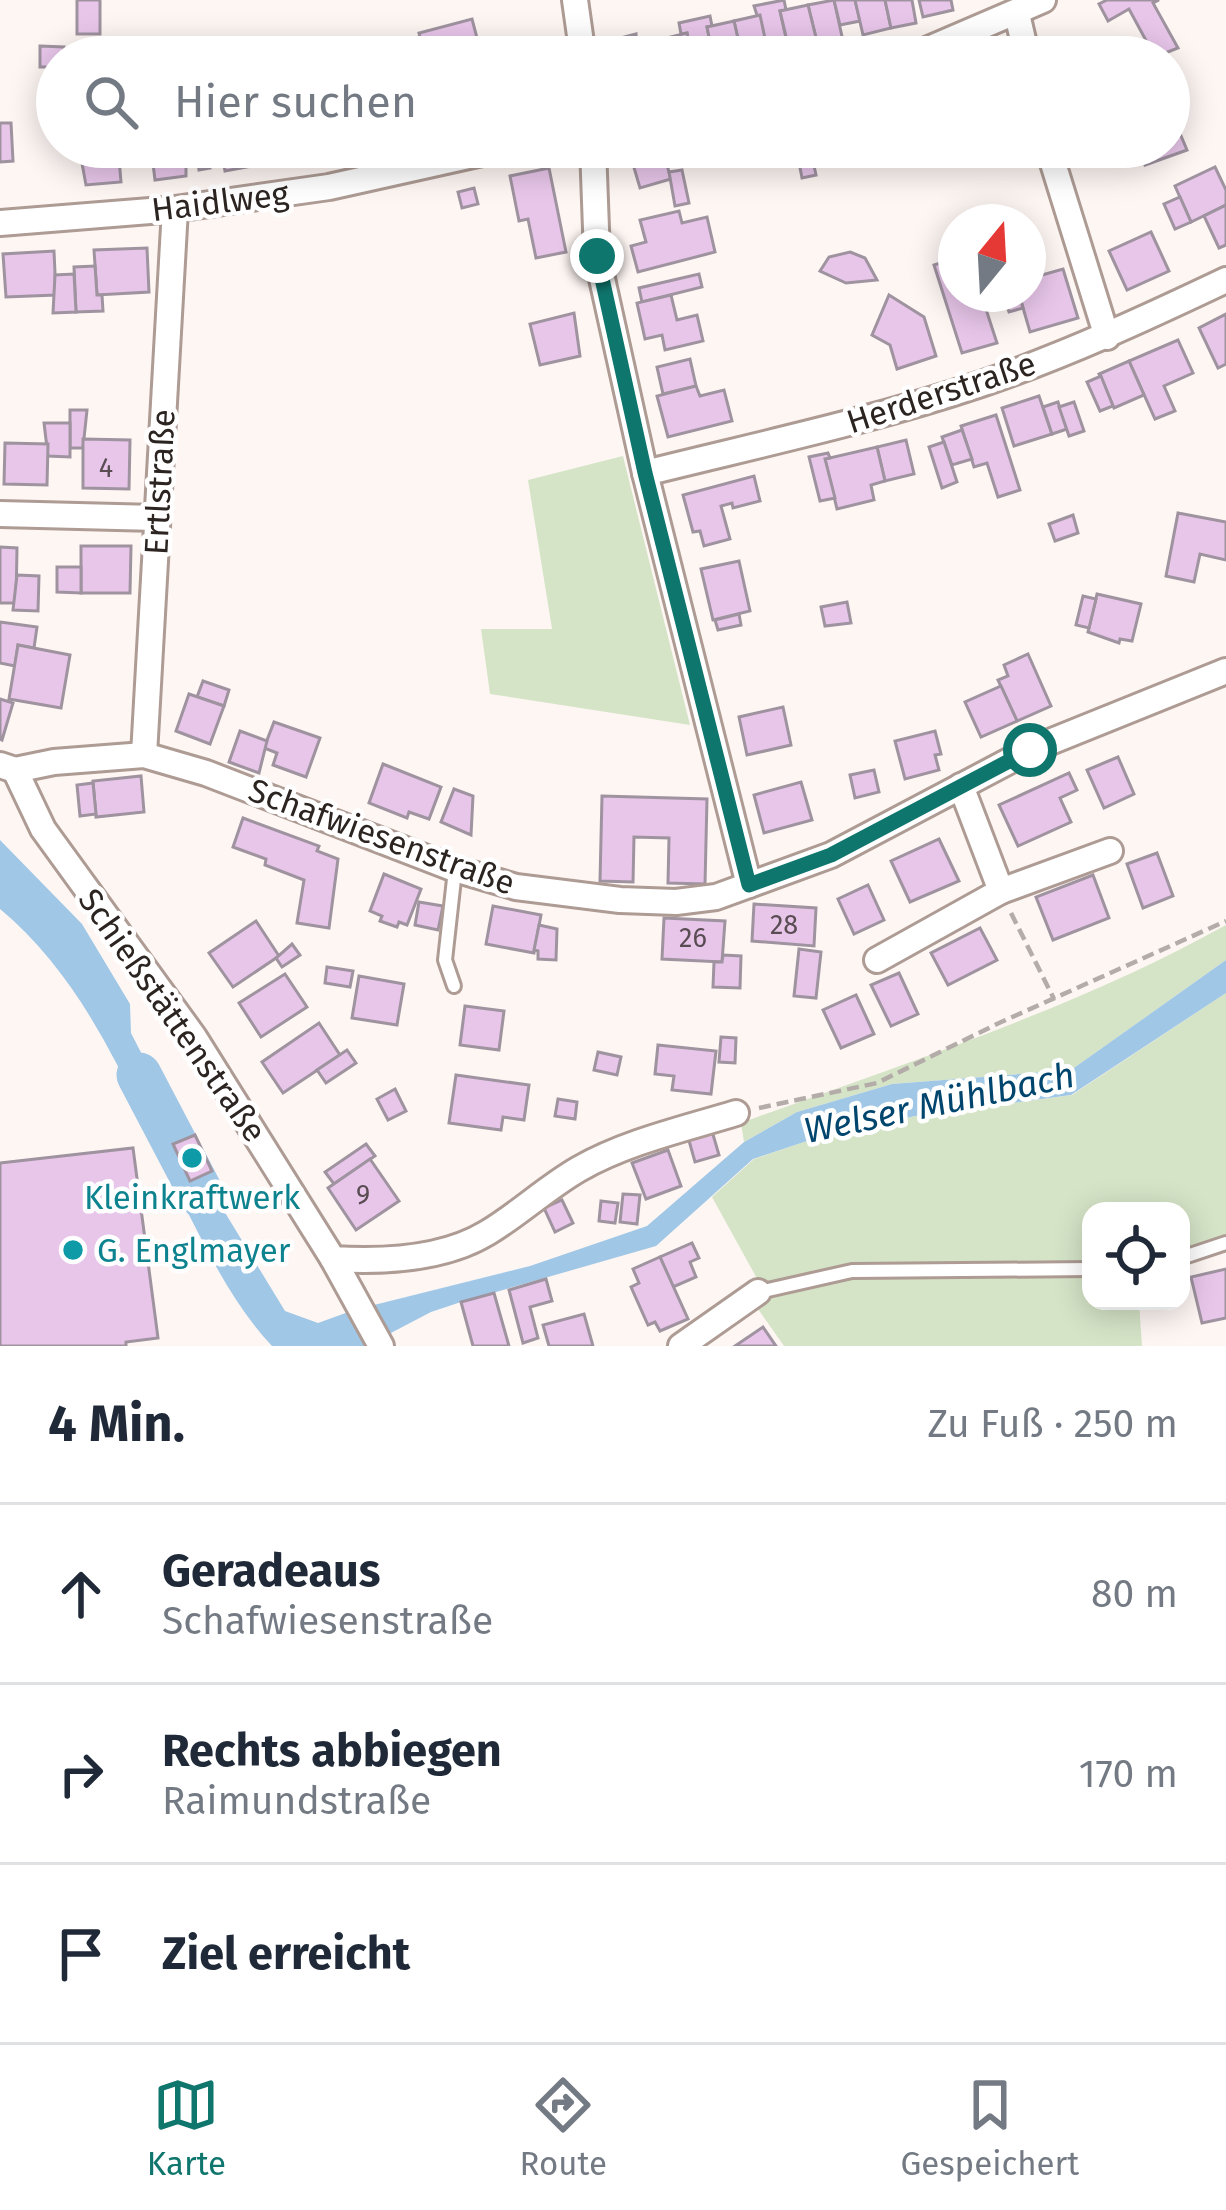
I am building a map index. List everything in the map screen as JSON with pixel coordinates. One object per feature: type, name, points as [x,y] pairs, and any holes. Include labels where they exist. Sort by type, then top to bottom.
[{"type":"street","points":[[575,0],[580,36]]},
{"type":"street","points":[[962,36],[1043,0]]},
{"type":"street","points":[[1017,14],[1022,36]]},
{"type":"street","name":"Haidlweg","points":[[0,223],[175,209],[329,187],[414,168]]},
{"type":"street","points":[[594,168],[597,256],[645,473],[749,885]]},
{"type":"street","points":[[1055,168],[1107,337]]},
{"type":"street","name":"Ertlstraße","points":[[144,755],[175,209]]},
{"type":"street","name":"Herderstraße","points":[[645,473],[868,418],[981,384],[1107,337],[1226,280]]},
{"type":"street","points":[[0,514],[156,518]]},
{"type":"street","name":"Schafwiesenstraße","points":[[8,768],[144,755],[206,773],[455,869],[516,887],[676,902],[716,897],[831,855],[1030,750],[1226,671]]},
{"type":"street","name":"Schießstättenstraße","points":[[8,768],[43,829],[194,1037],[333,1259],[380,1344]]},
{"type":"street","points":[[961,786],[1001,891]]},
{"type":"street","points":[[877,960],[1001,891],[1110,851]]},
{"type":"street","points":[[333,1259],[369,1261],[448,1250],[484,1235],[580,1168],[636,1144],[736,1113]]},
{"type":"street","points":[[681,1346],[758,1292]]},
{"type":"lane","points":[[454,986],[445,960],[455,869]]},
{"type":"lane","points":[[1190,1255],[1226,1243]]},
{"type":"lane","points":[[758,1292],[852,1271],[1082,1270]]},
{"type":"path","points":[[1001,891],[1054,999]]},
{"type":"path","points":[[736,1113],[877,1083],[1226,921]]},
{"type":"green space","points":[[623,456],[690,725],[490,694],[481,629],[552,629],[528,480]]},
{"type":"green space","points":[[1226,925],[1226,960],[1071,1070],[892,1084],[797,1112],[744,1142],[741,1123],[1048,1009]]},
{"type":"green space","points":[[1226,993],[1226,1235],[1190,1246],[1190,1202],[1082,1202],[1082,1310],[1140,1310],[1142,1346],[784,1346],[753,1302],[760,1284],[712,1197],[754,1159],[807,1141],[915,1116],[1072,1095]]},
{"type":"water","points":[[0,840],[82,924],[130,1004],[131,1033],[177,1123],[168,1129],[194,1179],[207,1183],[285,1311],[318,1323],[530,1266],[647,1226],[744,1142],[797,1112],[892,1084],[1071,1070],[1226,960],[1226,993],[1071,1095],[915,1116],[807,1141],[753,1159],[656,1246],[431,1312],[366,1346],[272,1346],[216,1266],[87,1011],[33,940],[0,909]]},
{"type":"building","points":[[77,0],[100,0],[100,34],[77,34]]},
{"type":"building","points":[[784,0],[786,10],[780,11],[786,36],[764,36],[754,6]]},
{"type":"building","points":[[834,0],[842,36],[816,36],[808,5]]},
{"type":"building","points":[[834,0],[855,0],[860,21],[840,25]]},
{"type":"building","points":[[855,0],[885,0],[891,28],[863,35]]},
{"type":"building","points":[[885,0],[912,0],[916,23],[891,28]]},
{"type":"building","points":[[919,0],[951,0],[953,10],[923,17]]},
{"type":"building","points":[[1159,0],[1153,3],[1171,36],[1144,36],[1129,9],[1108,21],[1099,4]]},
{"type":"building","points":[[808,5],[816,36],[786,36],[780,11]]},
{"type":"building","points":[[760,15],[764,36],[737,36],[734,21]]},
{"type":"building","points":[[710,16],[712,26],[707,27],[709,36],[688,36],[681,34],[679,23]]},
{"type":"building","points":[[472,19],[476,36],[420,36]]},
{"type":"building","points":[[734,21],[737,36],[709,36],[707,27]]},
{"type":"building","points":[[0,123],[11,123],[13,161],[0,162]]},
{"type":"building","points":[[1215,167],[1226,190],[1226,205],[1191,222],[1175,186]]},
{"type":"building","points":[[83,168],[120,168],[121,182],[86,185]]},
{"type":"building","points":[[154,168],[186,168],[186,176],[155,180]]},
{"type":"building","points":[[549,168],[566,252],[536,258],[528,219],[519,221],[510,176]]},
{"type":"building","points":[[634,168],[668,168],[671,179],[640,188]]},
{"type":"building","points":[[800,168],[814,168],[816,175],[802,178]]},
{"type":"building","points":[[682,170],[689,203],[675,206],[669,172]]},
{"type":"building","points":[[474,188],[478,204],[462,208],[458,192]]},
{"type":"building","points":[[1180,197],[1191,222],[1175,229],[1164,204]]},
{"type":"building","points":[[1226,205],[1226,245],[1219,248],[1204,216]]},
{"type":"building","points":[[679,211],[682,223],[707,217],[715,252],[638,272],[631,246],[646,242],[640,220]]},
{"type":"building","points":[[1151,232],[1169,271],[1127,290],[1109,251]]},
{"type":"building","points":[[147,248],[149,292],[97,295],[94,250]]},
{"type":"building","points":[[54,251],[56,295],[6,297],[3,254]]},
{"type":"building","points":[[850,252],[865,258],[877,280],[846,283],[820,271],[829,257]]},
{"type":"building","points":[[95,266],[103,311],[76,312],[74,267]]},
{"type":"building","points":[[1063,269],[1078,318],[1030,332],[1024,312],[1046,312],[1046,274]]},
{"type":"building","points":[[74,274],[76,312],[53,313],[55,275]]},
{"type":"building","points":[[699,274],[702,287],[642,302],[639,288]]},
{"type":"building","points":[[671,295],[677,320],[697,315],[703,341],[665,350],[662,335],[645,339],[637,303]]},
{"type":"building","points":[[889,295],[924,317],[936,356],[897,369],[890,345],[872,335]]},
{"type":"building","points":[[949,312],[987,312],[997,343],[962,353]]},
{"type":"building","points":[[574,313],[580,356],[540,365],[530,324]]},
{"type":"building","points":[[1226,314],[1226,364],[1218,368],[1199,328]]},
{"type":"building","points":[[1178,340],[1193,373],[1164,386],[1175,411],[1155,419],[1129,361]]},
{"type":"building","points":[[690,359],[696,386],[663,394],[657,367]]},
{"type":"building","points":[[1129,361],[1144,395],[1114,408],[1099,374]]},
{"type":"building","points":[[1101,376],[1113,406],[1100,411],[1087,382]]},
{"type":"building","points":[[696,386],[700,396],[724,390],[732,421],[668,437],[657,396]]},
{"type":"building","points":[[1039,396],[1052,434],[1014,446],[1002,408]]},
{"type":"building","points":[[1058,402],[1067,429],[1052,434],[1043,407]]},
{"type":"building","points":[[1074,402],[1084,431],[1069,436],[1059,407]]},
{"type":"building","points":[[70,410],[87,410],[83,448],[70,448]]},
{"type":"building","points":[[996,415],[1020,490],[998,497],[987,463],[974,467],[961,426]]},
{"type":"building","points":[[44,423],[70,423],[70,457],[48,456]]},
{"type":"building","points":[[962,430],[972,459],[952,465],[942,437]]},
{"type":"building","points":[[83,439],[130,440],[129,489],[83,488]]},
{"type":"building","points":[[906,440],[914,474],[885,481],[877,447]]},
{"type":"building","points":[[944,442],[957,482],[942,488],[929,447]]},
{"type":"building","points":[[5,443],[48,444],[47,485],[4,484]]},
{"type":"building","points":[[877,447],[885,481],[871,485],[874,500],[837,509],[825,459]]},
{"type":"building","points":[[828,453],[830,458],[825,459],[835,498],[820,501],[809,457]]},
{"type":"building","points":[[754,476],[760,501],[721,506],[730,539],[704,546],[700,531],[693,532],[683,495]]},
{"type":"building","points":[[1178,513],[1226,522],[1226,560],[1200,554],[1194,582],[1166,576]]},
{"type":"building","points":[[1073,515],[1078,533],[1055,541],[1049,524]]},
{"type":"building","points":[[81,546],[131,546],[130,593],[81,593]]},
{"type":"building","points":[[0,547],[17,548],[16,603],[0,603]]},
{"type":"building","points":[[739,561],[750,611],[713,620],[701,569]]},
{"type":"building","points":[[57,567],[81,567],[81,593],[57,592]]},
{"type":"building","points":[[17,575],[39,576],[38,611],[13,610]]},
{"type":"building","points":[[1097,594],[1141,604],[1132,641],[1120,639],[1119,643],[1088,632]]},
{"type":"building","points":[[1083,596],[1096,599],[1089,628],[1076,625]]},
{"type":"building","points":[[847,602],[851,623],[825,626],[821,607]]},
{"type":"building","points":[[739,614],[741,625],[718,630],[715,620]]},
{"type":"building","points":[[0,622],[37,627],[34,648],[18,645],[15,666],[0,663]]},
{"type":"building","points":[[18,645],[70,655],[61,708],[9,699]]},
{"type":"building","points":[[1028,654],[1051,706],[1017,721],[998,680],[1008,676],[1004,665]]},
{"type":"building","points":[[203,681],[229,690],[224,706],[197,697]]},
{"type":"building","points":[[1001,686],[1017,721],[981,737],[965,702]]},
{"type":"building","points":[[189,694],[224,706],[210,744],[176,731]]},
{"type":"building","points":[[0,699],[13,703],[2,740],[0,739]]},
{"type":"building","points":[[783,707],[791,745],[747,755],[739,717]]},
{"type":"building","points":[[274,722],[320,738],[306,777],[273,765],[277,753],[264,748]]},
{"type":"building","points":[[240,731],[267,741],[259,773],[229,762]]},
{"type":"building","points":[[935,731],[941,754],[935,755],[939,770],[905,779],[895,741]]},
{"type":"building","points":[[1118,757],[1134,794],[1104,808],[1087,770]]},
{"type":"building","points":[[383,764],[441,787],[429,819],[409,812],[407,818],[369,803]]},
{"type":"building","points":[[874,770],[879,792],[855,798],[850,775]]},
{"type":"building","points":[[1069,773],[1077,790],[1060,798],[1071,822],[1018,846],[999,805]]},
{"type":"building","points":[[141,776],[144,812],[96,817],[93,781]]},
{"type":"building","points":[[801,782],[812,820],[764,833],[754,795]]},
{"type":"building","points":[[93,783],[96,814],[80,816],[77,785]]},
{"type":"building","points":[[454,789],[473,796],[471,835],[441,822]]},
{"type":"building","points":[[602,796],[707,799],[705,884],[668,883],[669,838],[634,837],[633,882],[600,881]]},
{"type":"building","points":[[243,818],[319,846],[317,851],[338,859],[329,928],[297,923],[304,880],[233,847]]},
{"type":"building","points":[[939,839],[959,881],[910,902],[891,861]]},
{"type":"building","points":[[1157,853],[1173,896],[1143,908],[1127,864]]},
{"type":"building","points":[[384,874],[421,889],[407,925],[380,921],[382,916],[370,911]]},
{"type":"building","points":[[1093,875],[1109,918],[1053,940],[1036,897]]},
{"type":"building","points":[[868,885],[884,920],[854,934],[838,899]]},
{"type":"building","points":[[419,902],[443,906],[438,930],[415,925]]},
{"type":"building","points":[[754,904],[816,908],[814,946],[752,941]]},
{"type":"building","points":[[493,906],[541,915],[534,953],[486,944]]},
{"type":"building","points":[[664,918],[725,921],[722,962],[662,959]]},
{"type":"building","points":[[256,921],[279,956],[233,987],[209,953]]},
{"type":"building","points":[[539,925],[557,929],[556,960],[538,959],[534,950]]},
{"type":"building","points":[[980,928],[997,960],[948,985],[931,953]]},
{"type":"building","points":[[292,944],[300,955],[282,967],[276,958]]},
{"type":"building","points":[[799,949],[821,952],[816,998],[794,996]]},
{"type":"building","points":[[723,955],[741,956],[740,988],[713,987],[714,962],[722,962]]},
{"type":"building","points":[[327,967],[353,971],[350,987],[325,983]]},
{"type":"building","points":[[899,973],[918,1014],[891,1026],[871,985]]},
{"type":"building","points":[[285,974],[307,1007],[261,1037],[239,1003]]},
{"type":"building","points":[[359,976],[404,984],[397,1025],[352,1018]]},
{"type":"building","points":[[856,995],[874,1034],[841,1048],[823,1010]]},
{"type":"building","points":[[465,1006],[504,1011],[499,1050],[460,1045]]},
{"type":"building","points":[[319,1023],[340,1055],[283,1093],[262,1062]]},
{"type":"building","points":[[721,1037],[736,1038],[735,1063],[719,1062]]},
{"type":"building","points":[[658,1045],[716,1051],[711,1094],[672,1090],[674,1076],[655,1074]]},
{"type":"building","points":[[347,1050],[356,1063],[326,1083],[317,1070]]},
{"type":"building","points":[[598,1052],[621,1057],[617,1075],[594,1070]]},
{"type":"building","points":[[456,1075],[529,1085],[524,1120],[503,1117],[501,1130],[449,1123]]},
{"type":"building","points":[[395,1089],[406,1111],[388,1120],[377,1099]]},
{"type":"building","points":[[558,1099],[577,1102],[575,1119],[555,1116]]},
{"type":"building","points":[[712,1131],[719,1155],[695,1162],[688,1137]]},
{"type":"building","name":"Kleinkraftwerk","points":[[195,1135],[212,1171],[190,1181],[173,1144]]},
{"type":"building","points":[[366,1144],[375,1156],[334,1184],[325,1172]]},
{"type":"building","name":"G. Englmayer","points":[[133,1148],[158,1338],[126,1342],[126,1346],[0,1346],[0,1163]]},
{"type":"building","points":[[668,1150],[681,1186],[646,1199],[632,1163]]},
{"type":"building","points":[[370,1159],[399,1201],[356,1230],[328,1188]]},
{"type":"building","points":[[623,1194],[640,1195],[637,1224],[620,1222]]},
{"type":"building","points":[[562,1200],[573,1223],[555,1232],[544,1208]]},
{"type":"building","points":[[601,1201],[618,1203],[615,1223],[599,1221]]},
{"type":"building","points":[[692,1243],[699,1258],[690,1262],[696,1277],[673,1287],[660,1257]]},
{"type":"building","points":[[660,1257],[688,1319],[660,1331],[655,1322],[648,1325],[631,1287],[639,1283],[633,1269]]},
{"type":"building","points":[[1226,1269],[1226,1318],[1202,1323],[1191,1277]]},
{"type":"building","points":[[546,1279],[552,1301],[530,1307],[538,1338],[523,1343],[509,1290]]},
{"type":"building","points":[[494,1293],[509,1346],[473,1346],[461,1302]]},
{"type":"building","points":[[584,1314],[593,1346],[549,1346],[543,1325]]},
{"type":"building","points":[[763,1327],[776,1346],[735,1346]]},
{"type":"waterway","name":"Welser Mühlbach","points":[[139,1075],[203,1197]]},
{"type":"place","name":"Kleinkraftwerk","points":[[192,1158]]},
{"type":"place","name":"G. Englmayer","points":[[73,1250]]},
{"type":"route","points":[[597,256],[645,473],[749,885],[831,855],[1030,750]]}]
